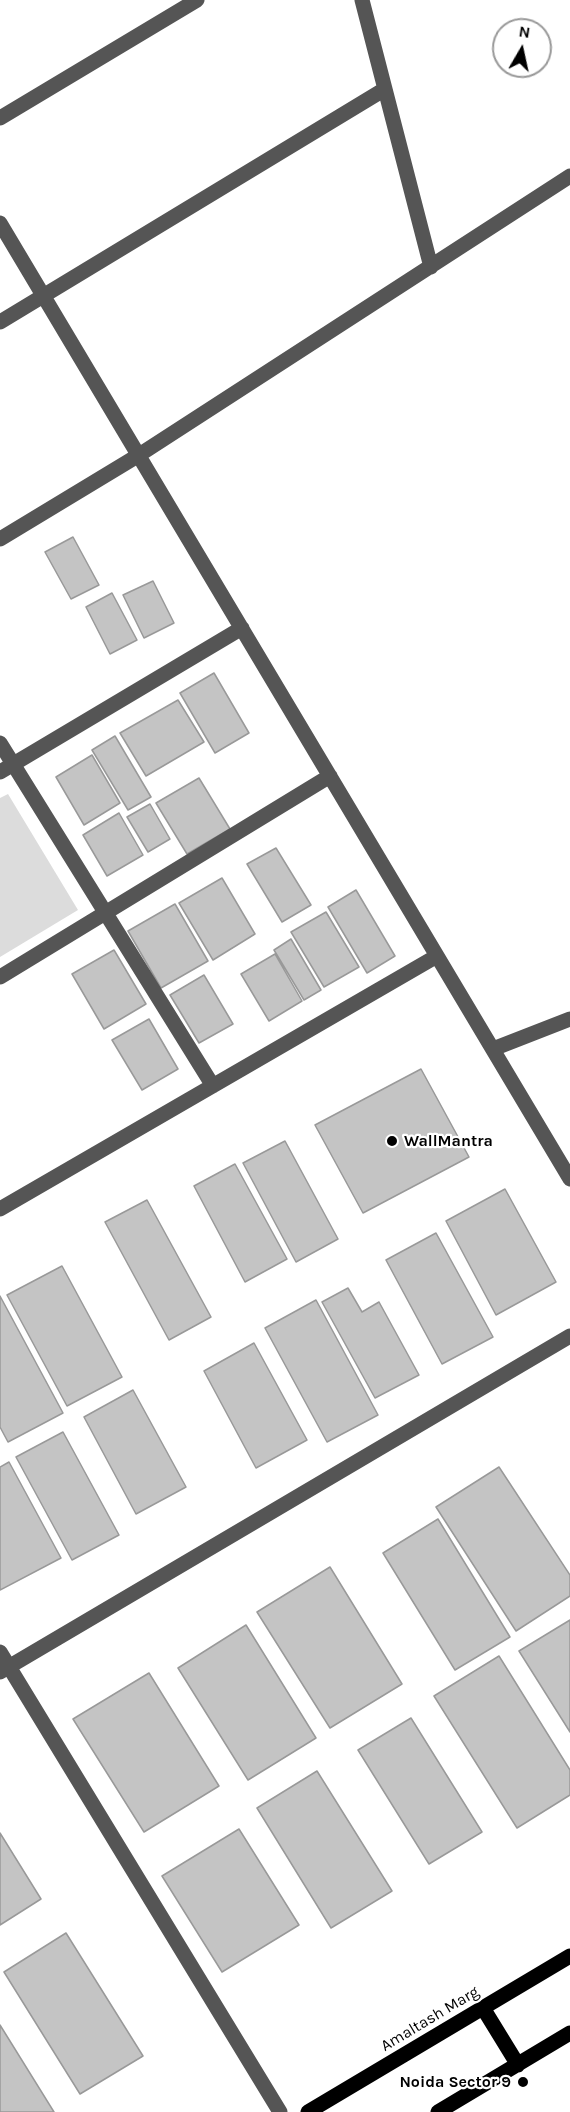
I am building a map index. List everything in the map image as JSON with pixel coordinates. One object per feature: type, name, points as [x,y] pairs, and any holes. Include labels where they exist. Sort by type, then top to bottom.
[{"type":"main road","name":"Amaltash Marg","points":[[308,2112],[570,1956]]},
{"type":"main road","points":[[483,2008],[518,2065]]},
{"type":"main road","points":[[438,2112],[570,2033]]},
{"type":"street","points":[[0,118],[197,0]]},
{"type":"street","points":[[362,0],[431,267]]},
{"type":"street","points":[[0,322],[385,90]]},
{"type":"street","points":[[0,539],[139,455],[570,176]]},
{"type":"street","points":[[0,223],[570,1179]]},
{"type":"street","points":[[7,768],[242,628]]},
{"type":"street","points":[[0,743],[7,768],[106,913],[213,1086]]},
{"type":"street","points":[[0,977],[330,776]]},
{"type":"street","points":[[0,1209],[437,956]]},
{"type":"street","points":[[493,1049],[570,1019]]},
{"type":"street","points":[[4,1669],[570,1336]]},
{"type":"street","points":[[0,1652],[4,1669],[280,2112]]},
{"type":"shaded area","points":[[8,794],[78,910],[0,957],[0,798]]},
{"type":"building","points":[[73,537],[99,585],[71,599],[45,552]]},
{"type":"building","points":[[153,581],[174,623],[144,638],[123,595]]},
{"type":"building","points":[[112,593],[137,640],[110,654],[86,607]]},
{"type":"building","points":[[214,673],[249,733],[215,753],[180,693]]},
{"type":"building","points":[[178,700],[204,742],[146,776],[120,733]]},
{"type":"building","points":[[115,736],[151,797],[128,810],[92,750]]},
{"type":"building","points":[[92,755],[120,803],[84,825],[56,777]]},
{"type":"building","points":[[199,778],[230,829],[187,854],[156,803]]},
{"type":"building","points":[[150,804],[170,839],[148,852],[127,817]]},
{"type":"building","points":[[119,813],[143,855],[107,876],[83,835]]},
{"type":"building","points":[[276,848],[311,905],[282,922],[247,864]]},
{"type":"building","points":[[222,878],[255,934],[213,960],[179,903]]},
{"type":"building","points":[[356,890],[395,956],[367,973],[328,907]]},
{"type":"building","points":[[175,904],[208,961],[161,988],[128,931]]},
{"type":"building","points":[[326,912],[359,967],[324,987],[291,932]]},
{"type":"building","points":[[291,939],[321,990],[304,1000],[274,950]]},
{"type":"building","points":[[114,950],[146,1004],[104,1029],[72,974]]},
{"type":"building","points":[[275,954],[302,1001],[269,1021],[241,974]]},
{"type":"building","points":[[204,975],[233,1024],[199,1043],[170,995]]},
{"type":"building","points":[[149,1019],[178,1069],[142,1090],[112,1040]]},
{"type":"building","name":"WallMantra","points":[[421,1069],[469,1157],[363,1213],[315,1125]]},
{"type":"building","points":[[285,1141],[338,1239],[296,1262],[243,1163]]},
{"type":"building","points":[[235,1164],[287,1259],[245,1282],[194,1186]]},
{"type":"building","points":[[505,1189],[556,1282],[496,1315],[446,1221]]},
{"type":"building","points":[[147,1200],[211,1317],[169,1340],[105,1222]]},
{"type":"building","points":[[436,1233],[493,1337],[442,1364],[386,1260]]},
{"type":"building","points":[[62,1266],[122,1377],[67,1406],[7,1295]]},
{"type":"building","points":[[348,1288],[362,1312],[379,1302],[419,1375],[375,1398],[322,1302]]},
{"type":"building","points":[[0,1296],[63,1413],[8,1442],[0,1427]]},
{"type":"building","points":[[316,1300],[378,1415],[327,1442],[265,1328]]},
{"type":"building","points":[[254,1343],[307,1440],[256,1468],[204,1371]]},
{"type":"building","points":[[133,1390],[186,1487],[136,1514],[84,1417]]},
{"type":"building","points":[[63,1432],[119,1535],[72,1560],[16,1457]]},
{"type":"building","points":[[9,1462],[61,1558],[0,1590],[0,1467]]},
{"type":"building","points":[[499,1467],[570,1575],[570,1596],[516,1631],[436,1507]]},
{"type":"building","points":[[438,1519],[510,1637],[455,1670],[383,1553]]},
{"type":"building","points":[[330,1567],[402,1684],[330,1728],[257,1612]]},
{"type":"building","points":[[570,1620],[570,1732],[519,1651]]},
{"type":"building","points":[[246,1625],[316,1738],[248,1780],[178,1668]]},
{"type":"building","points":[[499,1656],[570,1770],[570,1795],[517,1828],[434,1696]]},
{"type":"building","points":[[149,1673],[219,1786],[144,1832],[73,1719]]},
{"type":"building","points":[[411,1718],[482,1832],[429,1864],[358,1750]]},
{"type":"building","points":[[317,1771],[392,1891],[331,1928],[257,1808]]},
{"type":"building","points":[[239,1829],[299,1925],[222,1972],[162,1876]]},
{"type":"building","points":[[0,1833],[41,1899],[0,1925]]},
{"type":"building","points":[[66,1933],[143,2056],[80,2094],[4,1972]]},
{"type":"building","points":[[0,2025],[54,2112],[0,2112]]},
{"type":"place","name":"WallMantra","points":[[392,1141]]},
{"type":"place","name":"Noida Sector 9","points":[[523,2082]]}]
